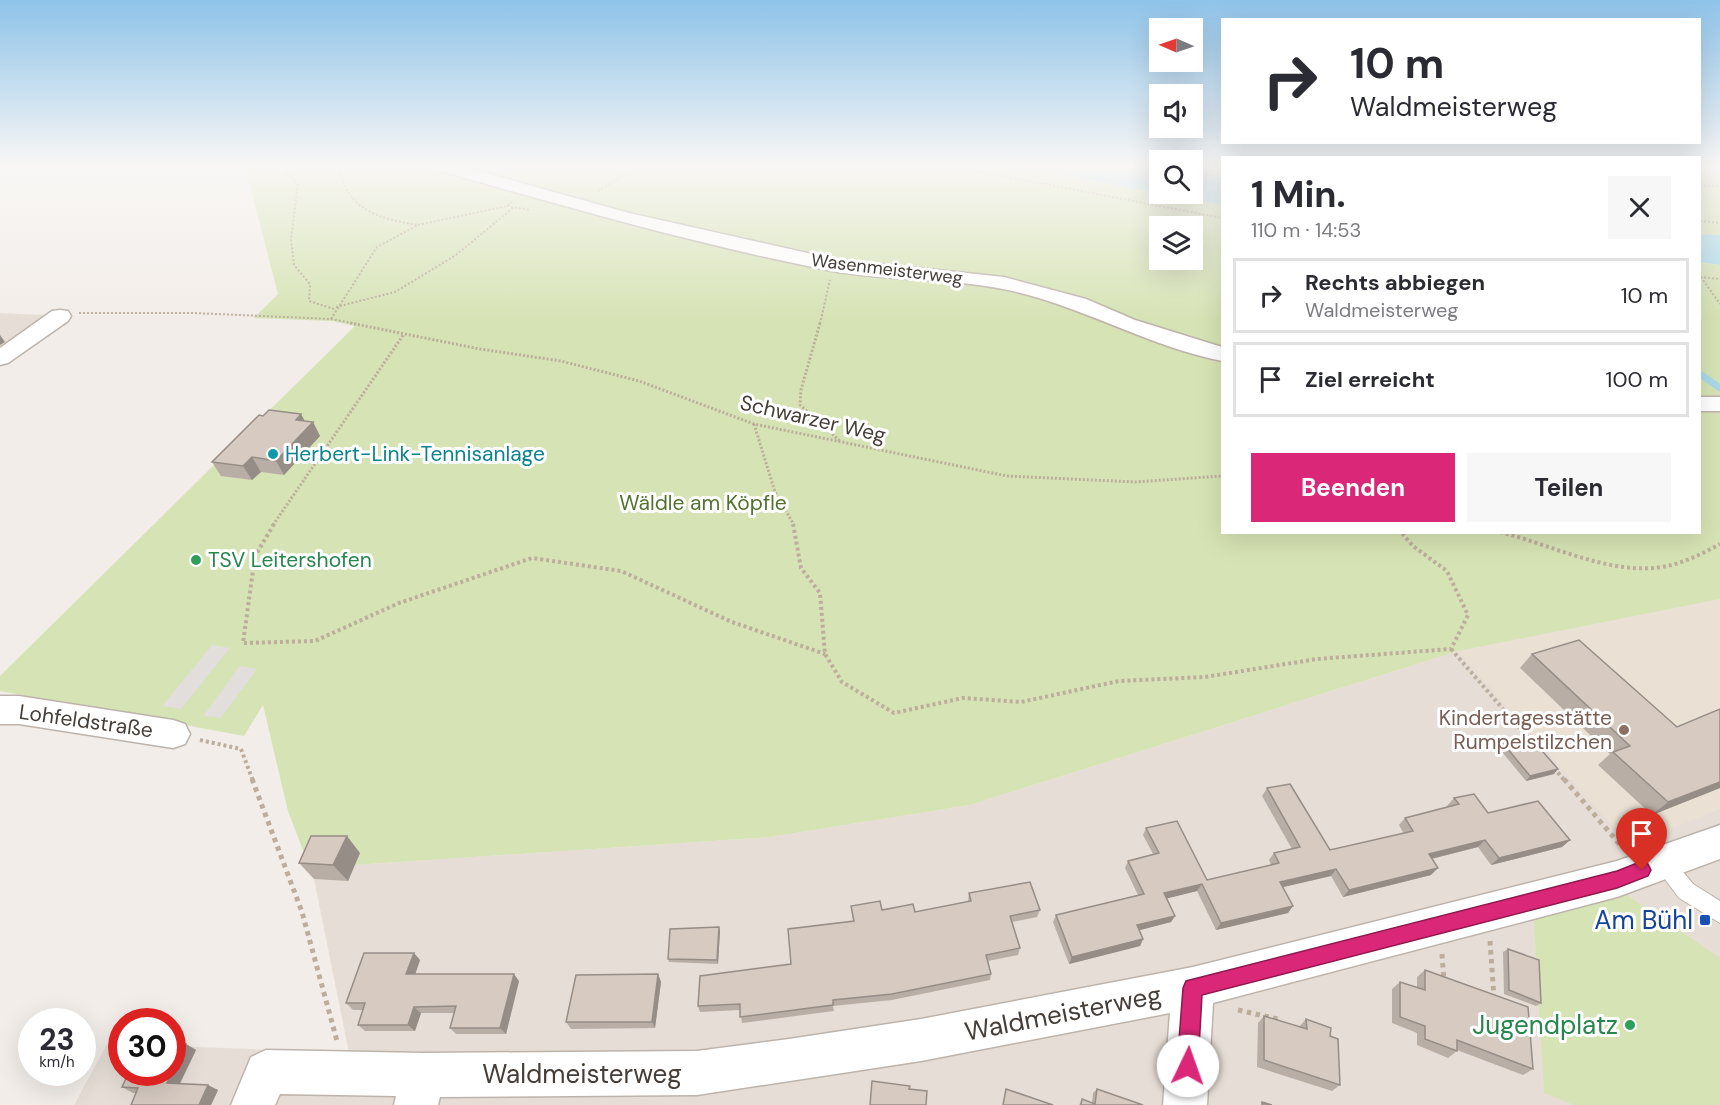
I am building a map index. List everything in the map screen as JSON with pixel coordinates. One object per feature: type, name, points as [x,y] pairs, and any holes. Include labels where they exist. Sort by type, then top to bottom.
[{"type":"street","name":"Wasenmeisterweg","points":[[632,218],[834,265],[1004,283],[1079,303],[1127,325],[1221,354]]},
{"type":"street","points":[[0,358],[60,316]]},
{"type":"street","points":[[1701,404],[1720,404]]},
{"type":"street","name":"Lohfeldstraße","points":[[0,710],[19,710],[173,734]]},
{"type":"street","name":"Waldmeisterweg","points":[[253,1105],[266,1072],[345,1072],[420,1090],[697,1073],[921,1040],[1193,988],[1617,879],[1720,843]]},
{"type":"street","points":[[1185,1105],[1193,988]]},
{"type":"lane","points":[[1652,867],[1720,913]]},
{"type":"path","points":[[294,218],[291,239],[294,265],[310,284],[309,301],[335,308],[395,292],[456,255],[501,218]]},
{"type":"path","points":[[380,218],[418,225]]},
{"type":"path","points":[[331,319],[335,308],[353,287],[362,267],[377,247],[418,225],[453,218]]},
{"type":"path","points":[[1701,221],[1720,223]]},
{"type":"path","points":[[834,265],[816,342],[801,390],[800,405],[841,442]]},
{"type":"path","points":[[1701,277],[1720,279]]},
{"type":"path","points":[[1701,278],[1720,304]]},
{"type":"path","name":"Schwarzer Weg","points":[[60,316],[96,311],[331,319],[480,350],[561,361],[639,381],[754,424],[1007,476],[1135,482],[1221,476]]},
{"type":"path","points":[[404,334],[280,513],[255,556],[243,643],[315,641],[399,603],[532,558],[621,571],[732,622],[825,654]]},
{"type":"path","points":[[754,424],[775,492],[796,530],[801,568],[820,593],[825,654],[842,682],[894,712],[963,698],[1020,702],[1119,681],[1205,677],[1317,659],[1451,649]]},
{"type":"path","points":[[1403,534],[1413,546],[1447,571],[1468,615],[1451,649]]},
{"type":"path","points":[[1507,534],[1599,560],[1647,568],[1697,557],[1720,544]]},
{"type":"path","points":[[1451,649],[1532,742]]},
{"type":"path","points":[[173,734],[241,749],[302,912],[345,1072]]},
{"type":"path","points":[[1547,760],[1652,867]]},
{"type":"path","points":[[1487,913],[1494,997]]},
{"type":"shaded area","points":[[0,313],[45,315],[0,347]]},
{"type":"shaded area","points":[[1720,599],[1720,1105],[74,1105],[84,1086],[96,1086],[96,1064],[107,1044],[108,1086],[186,1086],[186,1047],[349,1053],[314,879],[347,881],[354,865],[770,837],[970,805],[1458,651]]},
{"type":"shaded area","name":"Kindertagesstätte Rumpelstilzchen","points":[[1720,599],[1720,809],[1630,846],[1458,651]]},
{"type":"shaded area","points":[[212,645],[230,648],[181,709],[162,706]]},
{"type":"shaded area","points":[[240,666],[257,669],[221,718],[203,716]]},
{"type":"green space","name":"Wäldle am Köpfle","points":[[258,218],[1149,218],[1149,270],[1203,270],[1203,218],[1221,218],[1221,534],[1701,534],[1701,262],[1720,265],[1720,599],[1458,651],[970,805],[770,837],[354,865],[348,881],[314,879],[288,811],[263,705],[244,736],[0,691],[0,676],[355,326],[332,321],[254,318],[278,294]]},
{"type":"green space","points":[[1701,218],[1720,218],[1720,235],[1701,234]]},
{"type":"green space","name":"Jugendplatz","points":[[1618,889],[1720,958],[1720,1105],[1574,1105],[1544,1093],[1533,908]]},
{"type":"water","points":[[1701,234],[1720,235],[1720,265],[1701,262]]},
{"type":"building","points":[[269,410],[301,414],[296,420],[313,422],[276,461],[252,457],[243,466],[212,462],[259,415],[263,416]]},
{"type":"building","points":[[1579,640],[1677,727],[1720,709],[1720,782],[1668,802],[1613,752],[1630,746],[1532,654]]},
{"type":"building","points":[[1530,737],[1558,769],[1530,776],[1502,742]]},
{"type":"building","points":[[1290,784],[1330,850],[1413,831],[1405,818],[1459,804],[1454,798],[1474,794],[1488,813],[1538,801],[1570,840],[1499,858],[1485,840],[1429,854],[1438,868],[1349,890],[1336,869],[1280,882],[1293,906],[1221,923],[1202,884],[1164,893],[1175,916],[1137,925],[1143,939],[1072,957],[1056,915],[1144,894],[1128,861],[1159,853],[1146,828],[1177,821],[1207,880],[1279,863],[1274,853],[1300,847],[1267,788]]},
{"type":"building","points":[[311,836],[347,836],[333,865],[299,863]]},
{"type":"building","points":[[1030,882],[1040,910],[1010,916],[1020,948],[986,955],[991,974],[892,994],[833,1000],[833,1005],[740,1017],[740,1004],[698,1006],[700,976],[791,964],[788,929],[854,921],[851,906],[880,901],[882,910],[913,904],[915,912],[971,901],[969,893]]},
{"type":"building","points":[[719,927],[717,960],[668,959],[670,929]]},
{"type":"building","points":[[1508,949],[1539,960],[1541,1003],[1509,990]]},
{"type":"building","points":[[364,953],[414,953],[406,974],[514,974],[500,1028],[450,1028],[456,1006],[414,1007],[408,1025],[358,1025],[365,1003],[346,1003]]},
{"type":"building","points":[[1425,970],[1528,1007],[1533,1069],[1457,1040],[1457,1051],[1425,1039],[1425,1026],[1400,1017],[1400,982],[1425,990]]},
{"type":"building","points":[[658,974],[652,1022],[566,1022],[576,975]]},
{"type":"building","points":[[1264,1016],[1307,1029],[1306,1019],[1331,1028],[1330,1036],[1338,1039],[1340,1085],[1264,1060]]},
{"type":"building","points":[[872,1081],[910,1086],[909,1089],[927,1091],[926,1105],[870,1105]]},
{"type":"building","points":[[208,1085],[199,1105],[131,1105],[138,1088],[122,1087]]},
{"type":"building","points":[[1006,1089],[1053,1105],[1003,1105]]},
{"type":"building","points":[[1097,1089],[1143,1105],[1081,1105],[1082,1099],[1095,1104]]},
{"type":"waterway","points":[[1701,375],[1720,388]]},
{"type":"place","name":"Herbert-Link-Tennisanlage","points":[[273,454]]},
{"type":"place","name":"TSV Leitershofen","points":[[196,560]]},
{"type":"place","name":"Kindertagesstätte Rumpelstilzchen","points":[[1624,730]]},
{"type":"place","name":"Am Bühl","points":[[1705,920]]},
{"type":"place","name":"Jugendplatz","points":[[1630,1025]]},
{"type":"route","points":[[1188,1066],[1193,988],[1617,879],[1642,870]]}]
